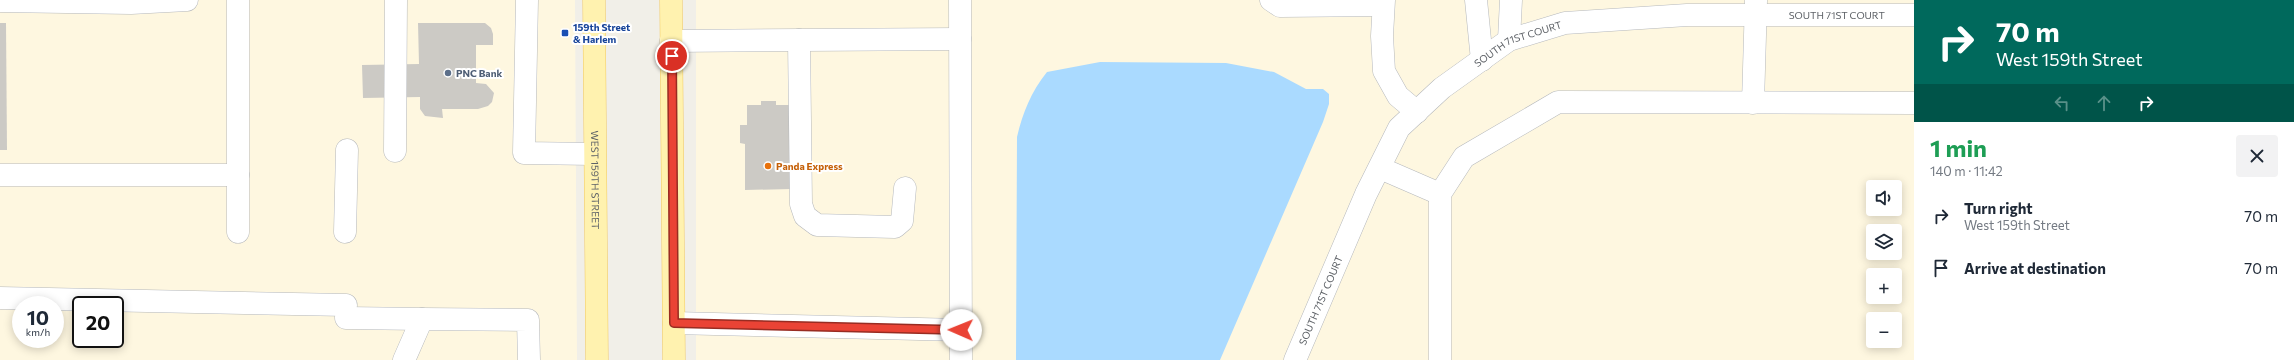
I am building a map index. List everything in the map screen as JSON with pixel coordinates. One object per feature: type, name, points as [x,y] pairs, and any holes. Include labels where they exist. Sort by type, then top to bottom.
[{"type":"main road","name":"WEST 159TH STREET","points":[[594,0],[594,154],[597,360]]},
{"type":"main road","points":[[671,0],[674,360]]},
{"type":"street","points":[[0,1],[131,3],[187,0]]},
{"type":"street","points":[[238,0],[238,232]]},
{"type":"street","points":[[395,151],[396,0]]},
{"type":"street","points":[[527,0],[524,153],[594,154]]},
{"type":"street","points":[[960,0],[962,360]]},
{"type":"street","points":[[1271,0],[1280,6],[1384,2],[1384,71],[1398,96],[1417,112]]},
{"type":"street","points":[[1476,0],[1482,60]]},
{"type":"street","points":[[1509,40],[1511,0]]},
{"type":"street","points":[[1753,103],[1755,8]]},
{"type":"street","name":"SOUTH 71ST COURT","points":[[1295,360],[1399,128],[1442,88],[1509,40],[1565,23],[1687,15],[1755,8],[1912,10]]},
{"type":"street","points":[[671,40],[960,39]]},
{"type":"street","points":[[799,40],[801,204],[805,216],[817,225],[895,227],[902,222],[905,188]]},
{"type":"street","points":[[1440,360],[1440,194],[1464,157],[1558,102],[1914,103]]},
{"type":"street","points":[[345,232],[347,150]]},
{"type":"street","points":[[1380,168],[1440,194]]},
{"type":"street","points":[[0,175],[238,175]]},
{"type":"street","points":[[0,298],[346,312],[422,319],[528,320],[528,360]]},
{"type":"street","points":[[404,360],[422,319]]},
{"type":"street","points":[[674,323],[961,330]]},
{"type":"shaded area","points":[[0,0],[575,0],[577,360],[0,360]]},
{"type":"shaded area","points":[[696,0],[1914,0],[1914,360],[696,360]]},
{"type":"water","points":[[1100,62],[1226,63],[1274,72],[1306,89],[1323,89],[1329,94],[1329,104],[1323,122],[1220,360],[1016,360],[1017,137],[1019,128],[1032,95],[1047,72]]},
{"type":"building","points":[[0,23],[6,23],[7,150],[0,150]]},
{"type":"building","name":"PNC Bank","points":[[418,23],[485,23],[491,28],[493,34],[493,45],[476,45],[476,83],[486,84],[494,93],[492,102],[488,106],[478,109],[442,109],[443,118],[425,116],[420,109],[420,97],[363,98],[362,65],[419,64]]},
{"type":"building","name":"Panda Express","points":[[761,101],[776,101],[776,105],[791,105],[791,189],[745,190],[745,144],[740,143],[740,125],[747,125],[747,105],[761,105]]},
{"type":"place","name":"159th Street & Harlem","points":[[565,33]]},
{"type":"place","name":"PNC Bank","points":[[448,73]]},
{"type":"place","name":"Panda Express","points":[[768,166]]},
{"type":"route","points":[[672,56],[674,323],[961,330]]}]
